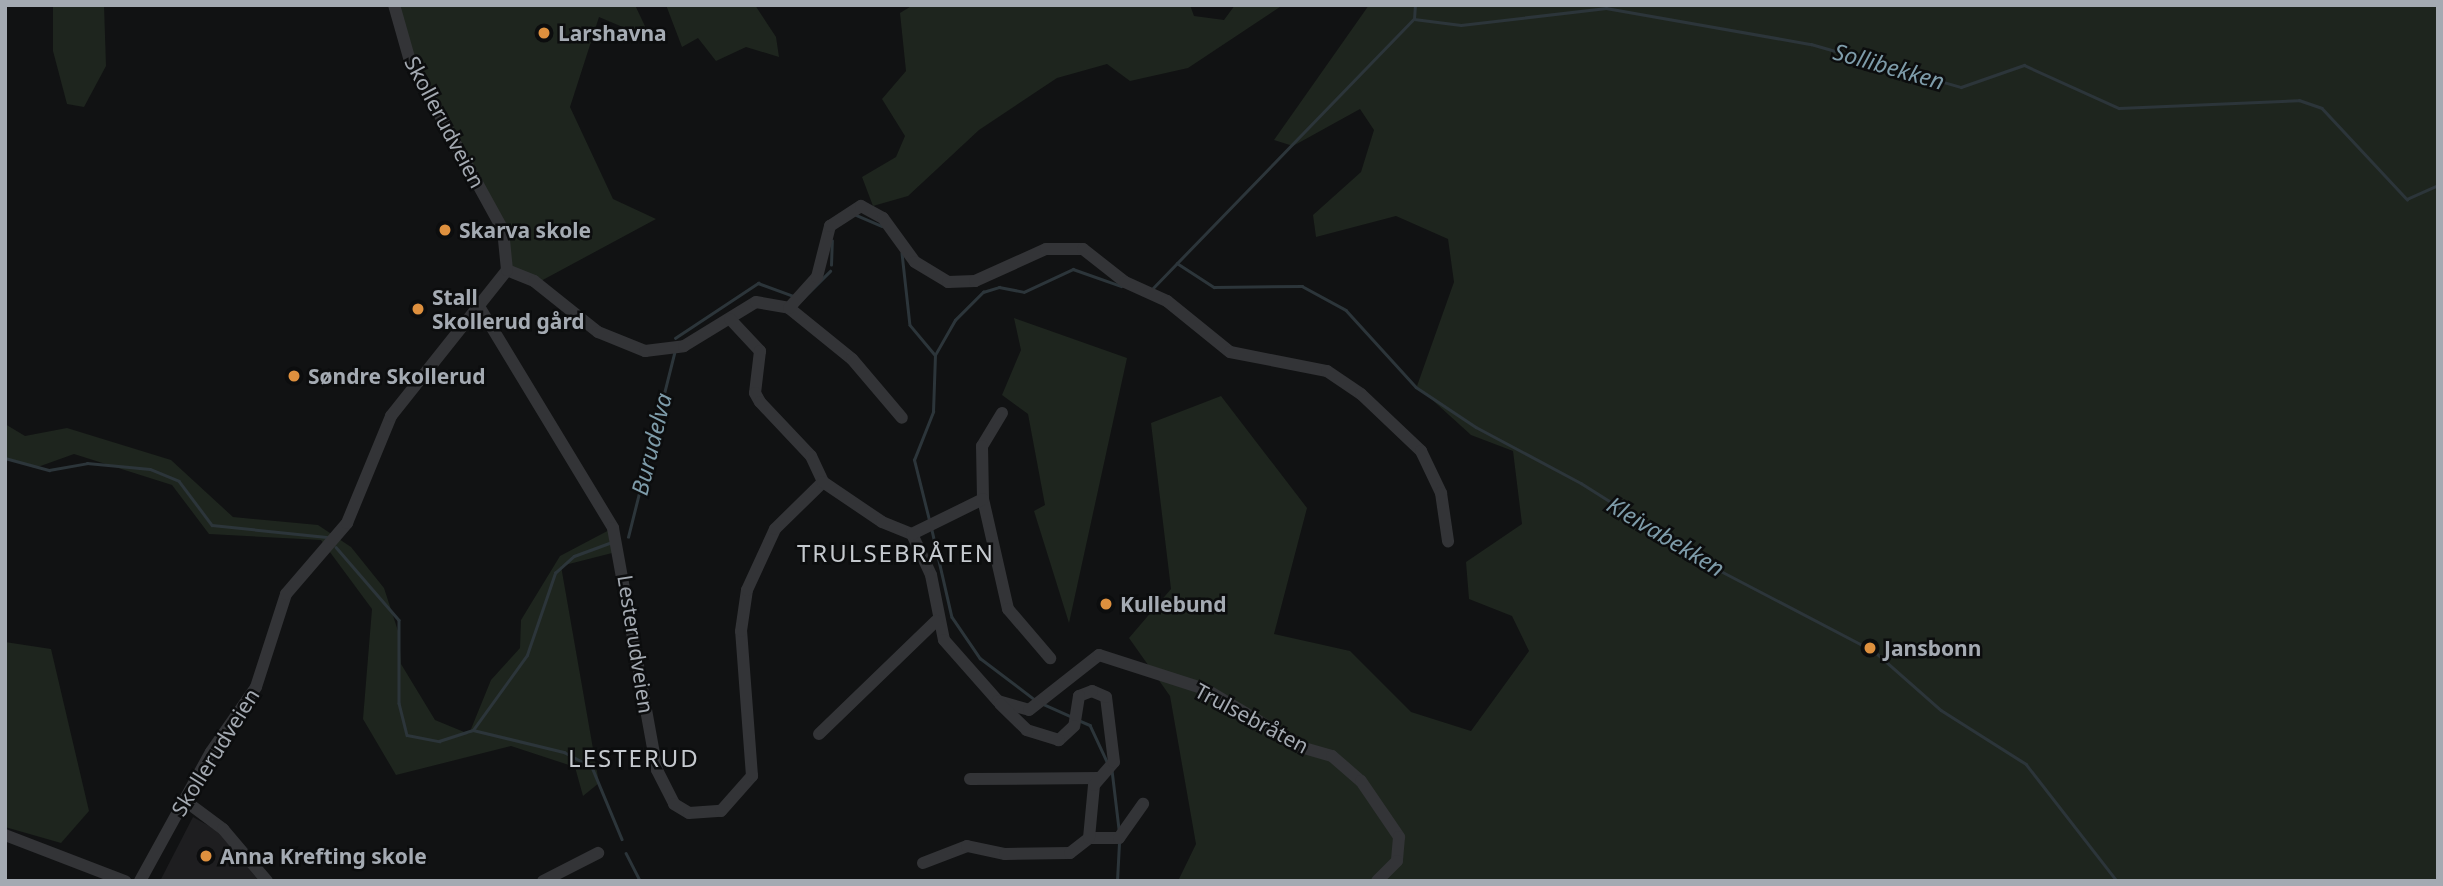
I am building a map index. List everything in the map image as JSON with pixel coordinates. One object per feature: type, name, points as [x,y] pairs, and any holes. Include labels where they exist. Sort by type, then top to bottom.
[{"type":"street","name":"Skollerudveien","points":[[140,881],[184,800],[256,687],[286,594],[347,523],[391,416],[480,308],[507,270],[503,230],[410,61],[394,5]]},
{"type":"street","points":[[795,303],[817,277],[830,226],[861,206],[883,218],[915,262],[948,282],[975,281],[1026,255],[1067,247],[1096,256],[1137,287],[1167,301],[1230,352],[1327,371],[1396,422],[1421,451],[1441,493],[1448,541]]},
{"type":"street","points":[[507,270],[534,281],[598,332],[637,349],[670,350],[730,319],[756,302],[795,303],[852,359],[902,418]]},
{"type":"street","name":"Lesterudveien","points":[[480,308],[613,528],[657,770],[674,804],[689,813],[721,811],[752,776],[741,631],[747,590],[775,529],[823,482]]},
{"type":"street","points":[[730,319],[760,352],[755,387],[760,402],[811,456],[823,482],[882,522],[912,534],[931,575],[936,621],[958,660],[998,701],[1027,730],[1059,740],[1074,726],[1079,696],[1102,693],[1115,757],[1091,794],[1089,838]]},
{"type":"street","points":[[1002,413],[982,446],[983,499],[1008,609],[1050,658]]},
{"type":"street","points":[[912,534],[983,499]]},
{"type":"street","points":[[820,734],[936,621]]},
{"type":"street","name":"Trulsebråten","points":[[998,701],[1030,710],[1099,655],[1205,689],[1354,773],[1399,837],[1397,861],[1377,881]]},
{"type":"street","points":[[970,779],[1099,778]]},
{"type":"street","points":[[184,800],[223,829],[267,881]]},
{"type":"street","points":[[923,863],[967,846],[1005,854],[1070,853],[1089,838],[1119,838],[1143,804]]},
{"type":"street","points":[[5,835],[125,881]]},
{"type":"street","points":[[543,881],[598,853]]},
{"type":"shaded area","points":[[53,5],[104,5],[106,66],[84,107],[67,104],[53,51]]},
{"type":"shaded area","points":[[398,5],[635,5],[651,39],[599,17],[570,107],[613,199],[656,219],[539,282],[507,270],[508,245],[400,38]]},
{"type":"shaded area","points":[[666,5],[755,5],[776,37],[779,57],[746,47],[716,61],[698,38],[682,47]]},
{"type":"shaded area","points":[[913,5],[1190,5],[1194,16],[1224,20],[1235,5],[1283,5],[1188,68],[1130,81],[1107,64],[1057,78],[979,130],[908,196],[873,206],[862,177],[896,157],[905,136],[882,99],[906,71],[900,13]]},
{"type":"shaded area","points":[[1369,5],[2438,5],[2438,881],[1178,881],[1196,844],[1170,696],[1129,638],[1171,589],[1151,423],[1221,396],[1307,508],[1274,634],[1350,651],[1411,712],[1471,731],[1529,651],[1512,616],[1469,599],[1466,562],[1522,524],[1513,451],[1471,435],[1417,386],[1454,282],[1448,239],[1396,216],[1316,237],[1313,215],[1361,172],[1374,130],[1360,109],[1293,146],[1274,140]]},
{"type":"shaded area","points":[[1014,318],[1127,358],[1069,623],[1034,511],[1045,505],[1028,414],[1002,395],[1021,350]]},
{"type":"shaded area","points":[[5,424],[25,436],[67,428],[171,460],[233,517],[318,525],[351,547],[384,588],[399,634],[401,664],[435,720],[469,734],[491,680],[520,648],[521,620],[560,556],[613,528],[620,551],[561,566],[599,783],[583,796],[575,767],[511,746],[396,775],[363,719],[372,609],[321,540],[209,534],[172,485],[74,454],[35,468],[5,458]]},
{"type":"shaded area","points":[[5,642],[51,649],[89,811],[61,843],[5,827]]},
{"type":"shaded area","name":"Anna Krefting skole","points":[[193,817],[218,831],[259,881],[160,881]]},
{"type":"waterway","points":[[1152,289],[1414,19],[1415,5]]},
{"type":"waterway","name":"Sollibekken","points":[[1414,19],[1461,25],[1606,8],[1811,44],[1961,87],[2024,65],[2119,108],[2299,100],[2322,108],[2407,199],[2438,185]]},
{"type":"waterway","name":"Burudelva","points":[[856,215],[882,226]]},
{"type":"waterway","name":"Burudelva","points":[[831,265],[832,241]]},
{"type":"waterway","name":"Burudelva","points":[[902,253],[910,325],[935,355]]},
{"type":"waterway","name":"Kleivabekken","points":[[1177,263],[1214,287],[1302,286],[1346,310],[1416,387],[1476,427],[1581,483],[1717,569],[1874,651],[1941,710],[2026,764],[2117,881]]},
{"type":"waterway","points":[[929,520],[914,460],[933,412],[935,355],[955,320],[983,292],[999,287],[1024,292],[1073,269],[1121,286]]},
{"type":"waterway","name":"Burudelva","points":[[801,300],[830,271]]},
{"type":"waterway","name":"Burudelva","points":[[675,338],[758,283],[793,296]]},
{"type":"waterway","name":"Burudelva","points":[[628,537],[675,350]]},
{"type":"waterway","name":"Burudelva","points":[[5,458],[49,470],[87,463],[150,469],[179,481],[212,525],[326,537]]},
{"type":"waterway","points":[[932,530],[952,617],[980,658],[1034,699]]},
{"type":"waterway","name":"Burudelva","points":[[336,547],[399,620],[399,703],[407,735],[439,741],[473,730],[527,655],[555,573],[574,556],[612,542]]},
{"type":"waterway","points":[[1043,704],[1072,717]]},
{"type":"waterway","points":[[1078,720],[1090,725],[1107,761]]},
{"type":"waterway","points":[[473,730],[564,752],[592,767],[622,839]]},
{"type":"waterway","points":[[1112,770],[1119,829]]},
{"type":"waterway","points":[[1117,881],[1119,842]]},
{"type":"waterway","points":[[626,853],[640,881]]},
{"type":"place","name":"Larshavna","points":[[544,33]]},
{"type":"place","name":"Skarva skole","points":[[445,230]]},
{"type":"place","name":"Stall Skollerud gård","points":[[418,309]]},
{"type":"place","name":"Søndre Skollerud","points":[[294,376]]},
{"type":"place","name":"Kullebund","points":[[1106,604]]},
{"type":"place","name":"Jansbonn","points":[[1870,648]]},
{"type":"place","name":"Anna Krefting skole","points":[[206,856]]},
{"type":"district","name":"TRULSEBRÅTEN","points":[[896,553]]},
{"type":"district","name":"LESTERUD","points":[[634,758]]}]
